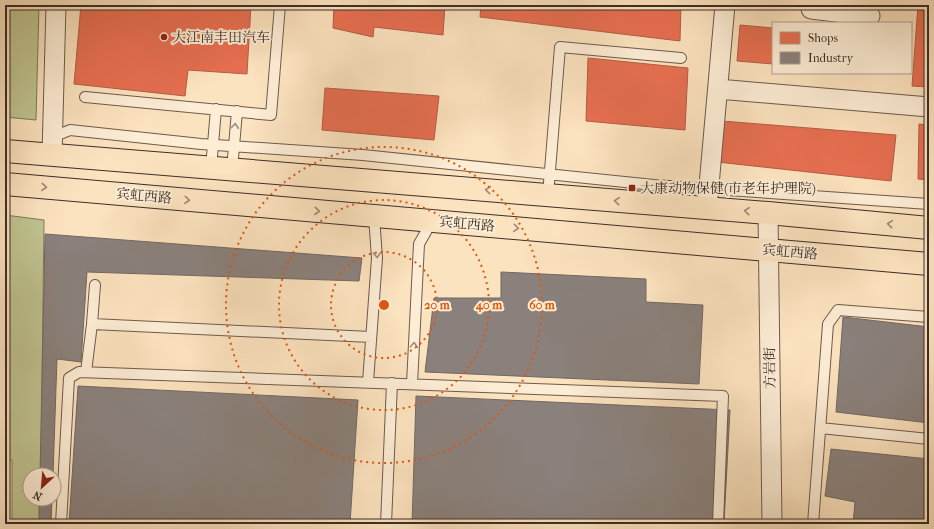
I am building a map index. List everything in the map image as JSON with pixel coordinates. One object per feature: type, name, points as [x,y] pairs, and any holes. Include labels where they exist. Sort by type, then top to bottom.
[{"type":"main road","points":[[5,151],[52,146],[222,169],[549,185],[708,198],[768,213],[929,228]]},
{"type":"main road","name":"宾虹西路","points":[[5,184],[929,264]]},
{"type":"street","points":[[52,146],[56,5]]},
{"type":"street","points":[[708,198],[725,5]]},
{"type":"street","points":[[811,5],[811,9],[870,16]]},
{"type":"street","points":[[718,89],[929,107]]},
{"type":"street","name":"方岩街","points":[[768,213],[772,524]]},
{"type":"lane","points":[[85,96],[271,115],[280,5]]},
{"type":"lane","points":[[52,146],[70,130],[213,145],[363,155],[549,185],[560,47],[681,58]]},
{"type":"lane","points":[[216,109],[213,145],[222,169]]},
{"type":"lane","points":[[222,169],[234,146],[237,111]]},
{"type":"lane","points":[[708,198],[929,204]]},
{"type":"lane","points":[[368,382],[377,258],[374,216]]},
{"type":"lane","points":[[412,384],[419,244],[432,221]]},
{"type":"lane","points":[[86,372],[95,285]]},
{"type":"lane","points":[[813,524],[828,324],[838,310],[929,317]]},
{"type":"lane","points":[[92,324],[371,337]]},
{"type":"lane","points":[[61,524],[69,378],[79,372],[86,372],[723,396],[718,524]]},
{"type":"lane","points":[[386,524],[392,383]]},
{"type":"lane","points":[[820,428],[929,438]]},
{"type":"green space","points":[[5,5],[39,5],[36,120],[5,117]]},
{"type":"green space","points":[[5,215],[44,220],[41,467],[22,467],[22,507],[41,507],[41,524],[12,524],[12,460],[5,459]]},
{"type":"building: Shops","name":"大江南丰田汽车","points":[[81,5],[251,5],[247,74],[188,70],[185,96],[74,84]]},
{"type":"building: Shops","points":[[334,5],[445,5],[443,35],[374,27],[373,37],[333,28]]},
{"type":"building: Shops","points":[[481,5],[681,5],[680,41],[480,17]]},
{"type":"building: Shops","points":[[868,5],[902,5],[901,8]]},
{"type":"building: Shops","points":[[918,5],[929,5],[929,87],[912,86]]},
{"type":"building: Shops","points":[[740,25],[772,28],[772,64],[737,61]]},
{"type":"building: Shops","points":[[588,58],[688,68],[685,130],[586,121]]},
{"type":"building: Shops","points":[[325,88],[439,96],[434,140],[322,130]]},
{"type":"building: Shops","points":[[722,121],[896,135],[891,181],[717,162]]},
{"type":"building: Shops","points":[[919,124],[929,125],[929,180],[918,179]]},
{"type":"building: Industry","points":[[45,234],[362,258],[359,281],[87,272],[81,362],[57,359],[53,467],[40,467]]},
{"type":"building: Industry","points":[[501,272],[646,279],[646,302],[703,305],[699,384],[425,372],[434,298],[501,298]]},
{"type":"building: Industry","points":[[843,317],[929,327],[929,423],[836,412]]},
{"type":"building: Industry","points":[[78,386],[358,400],[350,524],[69,524]]},
{"type":"building: Industry","points":[[416,396],[730,410],[724,524],[412,524]]},
{"type":"building: Industry","points":[[831,449],[929,459],[929,524],[853,524],[855,502],[825,496]]},
{"type":"building: Industry","points":[[39,507],[52,507],[51,524],[39,524]]},
{"type":"place","name":"大江南丰田汽车","points":[[164,37]]},
{"type":"place","name":"大康动物保健(市老年护理院)","points":[[632,188]]}]
